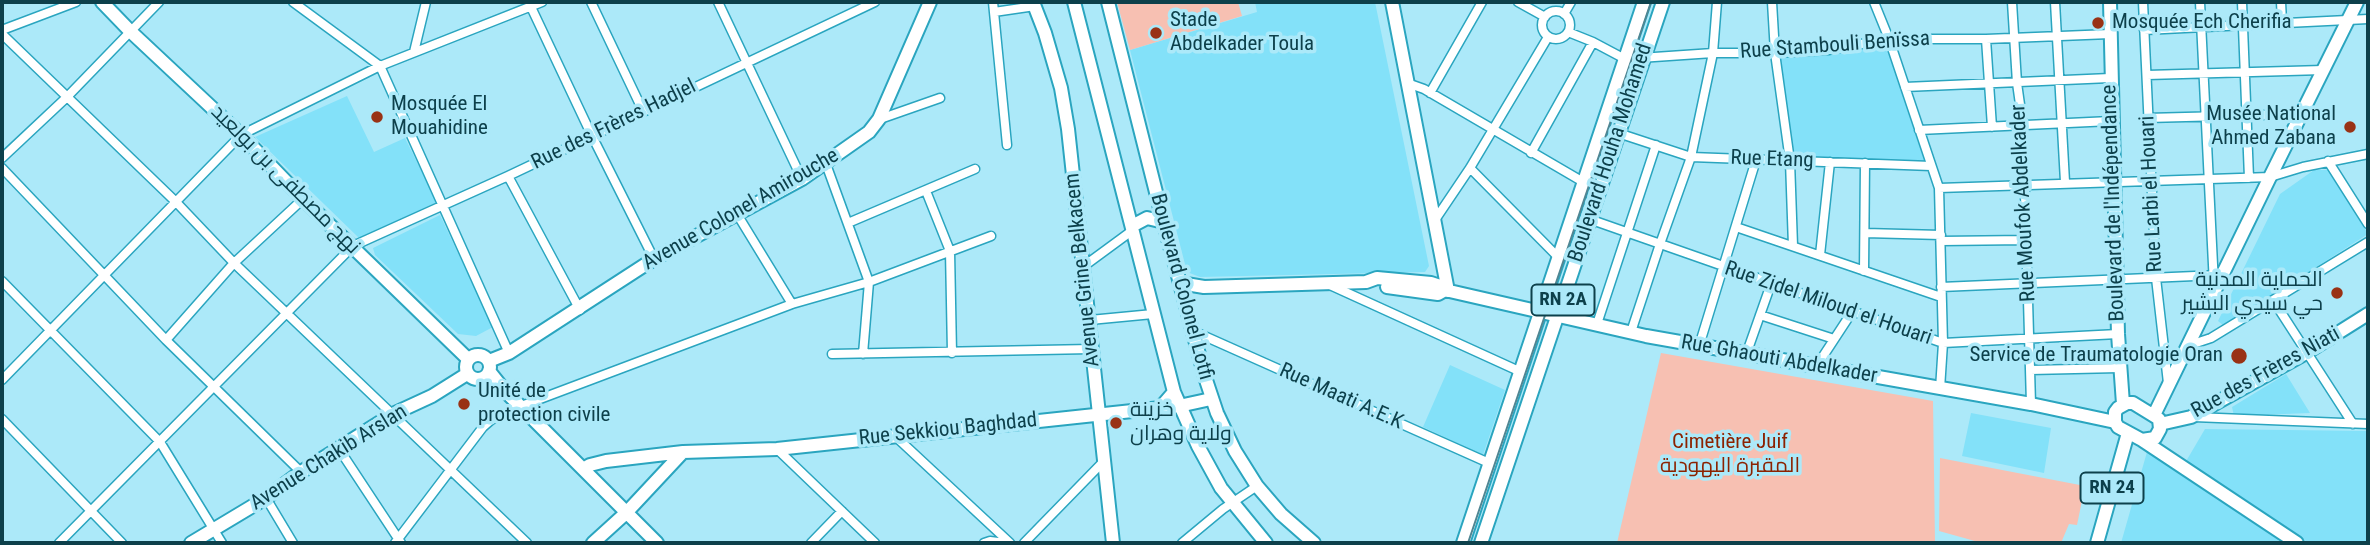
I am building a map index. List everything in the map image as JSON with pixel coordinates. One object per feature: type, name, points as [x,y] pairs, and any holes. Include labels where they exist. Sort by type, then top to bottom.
[{"type":"main road","name":"نهج مصطفى بن بولعيد","points":[[102,2],[468,359]]},
{"type":"main road","name":"Avenue Colonel Amirouche","points":[[486,370],[654,259],[802,179],[869,132],[879,119],[930,2]]},
{"type":"main road","name":"Boulevard Colonel Lotfi","points":[[1074,2],[1174,392],[1207,465],[1231,503],[1266,543]]},
{"type":"main road","name":"Boulevard Colonel Lotfi","points":[[1108,2],[1211,399],[1224,431],[1257,486],[1281,514],[1314,543]]},
{"type":"main road","name":"Boulevard Houha Mohamed","points":[[1463,543],[1644,2]]},
{"type":"main road","name":"Boulevard Houha Mohamed","points":[[1481,543],[1662,2]]},
{"type":"main road","name":"Boulevard de l'Indépendance","points":[[2110,2],[2116,279],[2123,404]]},
{"type":"main road","points":[[2142,440],[2155,438],[2159,434],[2157,420],[2168,385],[2217,280],[2357,2]]},
{"type":"main road","points":[[1393,3],[1447,291]]},
{"type":"main road","name":"Avenue Grine Belkacem","points":[[1034,4],[1060,88],[1068,129],[1113,543]]},
{"type":"main road","points":[[1127,209],[1142,211],[1158,201]]},
{"type":"main road","points":[[1132,228],[1147,218],[1164,222]]},
{"type":"main road","name":"Rue Ghaouti Abdelkader","points":[[1180,283],[1205,287],[1366,282],[1377,278],[1431,283],[1447,291],[1699,346],[1747,352],[2115,422]]},
{"type":"main road","name":"Rue Ghaouti Abdelkader","points":[[1184,297],[1205,287]]},
{"type":"main road","name":"Rue des Frères Niati","points":[[2157,420],[2191,417],[2366,320]]},
{"type":"main road","points":[[486,370],[474,379],[467,374],[465,365],[468,359],[478,355],[486,370],[505,391],[657,543]]},
{"type":"main road","name":"Avenue Chakib Arslan","points":[[191,543],[266,498],[301,472],[393,414],[432,396],[467,374]]},
{"type":"main road","points":[[1161,407],[1170,400],[1174,392]]},
{"type":"main road","name":"Rue Sekkiou Baghdad","points":[[583,469],[606,461],[683,452],[777,449],[1179,406],[1211,399]]},
{"type":"main road","points":[[2157,420],[2133,403],[2123,404],[2115,412],[2118,427],[2142,440],[2297,543]]},
{"type":"main road","name":"RN 24","points":[[2097,543],[2127,433]]},
{"type":"main road","points":[[593,543],[626,513],[683,452]]},
{"type":"street","points":[[76,2],[2,32],[176,202],[234,264],[527,543]]},
{"type":"street","points":[[2,158],[67,97],[159,2]]},
{"type":"street","points":[[293,2],[380,66],[509,353]]},
{"type":"street","points":[[414,52],[426,2]]},
{"type":"street","points":[[2,380],[241,135],[380,66],[542,2]]},
{"type":"street","points":[[591,2],[643,111]]},
{"type":"street","points":[[718,2],[802,179]]},
{"type":"street","name":"Rue des Frères Hadjel","points":[[353,246],[508,176],[875,2]]},
{"type":"street","points":[[993,2],[1007,145]]},
{"type":"street","points":[[1430,93],[1482,2]]},
{"type":"street","points":[[1518,2],[1545,17]]},
{"type":"street","points":[[1564,14],[1571,2]]},
{"type":"street","points":[[1631,332],[1691,157],[1713,53],[1717,2]]},
{"type":"street","points":[[1772,2],[1775,53],[1790,161],[1793,246]]},
{"type":"street","points":[[1874,2],[1939,188],[1943,343],[1940,389]]},
{"type":"street","name":"Rue Moufok Abdelkader","points":[[2012,2],[2023,126],[2031,404]]},
{"type":"street","points":[[2055,2],[2065,182]]},
{"type":"street","name":"Rue Larbi el Houari","points":[[2143,2],[2156,278],[2168,385]]},
{"type":"street","points":[[1735,227],[1864,271],[1941,292],[2116,279],[2217,280],[2200,2]]},
{"type":"street","points":[[2242,2],[2249,178]]},
{"type":"street","points":[[2281,2],[2282,22]]},
{"type":"street","points":[[994,12],[1034,4]]},
{"type":"street","points":[[531,7],[654,259]]},
{"type":"street","points":[[1551,12],[1564,14],[1569,21],[1568,32],[1557,39],[1548,37],[1542,29],[1545,17],[1551,12]]},
{"type":"street","points":[[2144,30],[2368,19]]},
{"type":"street","points":[[1568,32],[1625,59]]},
{"type":"street","name":"Rue Stambouli Benïssa","points":[[1625,59],[1643,56],[1828,50],[1889,39],[1986,39],[2110,34]]},
{"type":"street","points":[[1435,220],[1470,168],[1548,37]]},
{"type":"street","points":[[1986,39],[1992,127]]},
{"type":"street","points":[[1531,153],[1593,42]]},
{"type":"street","points":[[2147,75],[2323,70]]},
{"type":"street","points":[[1905,87],[2110,78]]},
{"type":"street","points":[[1407,83],[1430,93],[1585,183]]},
{"type":"street","points":[[879,119],[940,98]]},
{"type":"street","points":[[2147,118],[2301,114]]},
{"type":"street","points":[[1919,130],[2111,121]]},
{"type":"street","name":"Rue Etang","points":[[1618,133],[1691,157],[1931,166]]},
{"type":"street","points":[[1597,324],[1656,145]]},
{"type":"street","points":[[1939,188],[2270,177],[2328,161],[2368,154]]},
{"type":"street","points":[[1699,346],[1756,160]]},
{"type":"street","points":[[2328,161],[2368,224]]},
{"type":"street","points":[[1820,255],[1830,162]]},
{"type":"street","points":[[1864,271],[1865,163]]},
{"type":"street","points":[[826,164],[869,282],[863,354]]},
{"type":"street","points":[[2,168],[166,340],[301,472]]},
{"type":"street","points":[[1470,168],[1560,259]]},
{"type":"street","points":[[848,222],[975,169]]},
{"type":"street","points":[[508,176],[580,310]]},
{"type":"street","points":[[926,191],[950,251],[952,353]]},
{"type":"street","points":[[166,340],[234,264],[303,199]]},
{"type":"street","points":[[737,214],[792,304]]},
{"type":"street","name":"Rue Zidel Miloud el Houari","points":[[1589,219],[1943,343],[2118,334]]},
{"type":"street","points":[[1084,266],[1132,228]]},
{"type":"street","points":[[1865,233],[2026,240]]},
{"type":"street","points":[[339,449],[398,542],[483,427],[491,420],[792,304],[869,282],[990,236]]},
{"type":"street","points":[[2187,346],[2211,338],[2368,242]]},
{"type":"street","points":[[59,543],[353,246]]},
{"type":"street","points":[[2,281],[160,442],[222,543]]},
{"type":"street","points":[[1326,283],[1521,372]]},
{"type":"street","points":[[1747,352],[1771,284]]},
{"type":"street","points":[[2273,300],[2353,424]]},
{"type":"street","points":[[1816,367],[1852,312]]},
{"type":"street","points":[[1090,320],[1153,314]]},
{"type":"street","points":[[1760,315],[1834,340]]},
{"type":"street","name":"Rue Maati A.E.K","points":[[1193,331],[1489,463]]},
{"type":"street","points":[[832,354],[1091,349]]},
{"type":"street","points":[[2030,370],[2119,368]]},
{"type":"street","points":[[2191,417],[2368,424]]},
{"type":"street","points":[[2,419],[122,543]]},
{"type":"street","points":[[895,436],[1008,543]]},
{"type":"street","points":[[777,449],[875,543]]},
{"type":"street","points":[[1024,543],[1104,461]]},
{"type":"street","points":[[1182,543],[1231,503],[1257,486]]},
{"type":"street","points":[[266,498],[293,543]]},
{"type":"street","points":[[810,543],[842,511]]},
{"type":"street","points":[[984,543],[1008,543]]},
{"type":"shaded area","points":[[1255,2],[1375,2],[1429,266],[1425,272],[1200,277],[1187,272],[1130,50],[1257,12]]},
{"type":"shaded area","points":[[1889,39],[1931,166],[1790,161],[1775,53]]},
{"type":"shaded area","points":[[347,96],[374,152],[405,138],[437,202],[359,238],[255,137]]},
{"type":"shaded area","points":[[2314,170],[2329,170],[2368,234],[2224,326],[2218,321],[2280,194]]},
{"type":"shaded area","points":[[440,215],[493,327],[476,336],[458,334],[375,255],[373,248]]},
{"type":"shaded area","points":[[1450,365],[1505,390],[1483,455],[1423,427]]},
{"type":"shaded area","points":[[2286,374],[2310,413],[2234,416],[2232,407]]},
{"type":"shaded area","points":[[1971,413],[2051,428],[2044,473],[1962,456]]},
{"type":"shaded area","points":[[2205,429],[2368,431],[2368,543],[2309,543],[2185,463]]},
{"type":"shaded area","points":[[2147,452],[2278,539],[2279,543],[2121,543]]},
{"type":"green space","name":"Stade Abdelkader Toula","points":[[1117,2],[1238,2],[1242,16],[1130,50]]},
{"type":"green space","name":"Cimetière Juif المقبرة اليهودية","points":[[1661,353],[1933,401],[1935,543],[1617,543]]},
{"type":"green space","points":[[1940,458],[2085,486],[2077,525],[2069,524],[2061,543],[1982,543],[1939,531]]},
{"type":"tram line","points":[[1468,543],[1651,2]]},
{"type":"place","name":"Mosquée Ech Cherifia","points":[[2098,23]]},
{"type":"place","name":"Stade Abdelkader Toula","points":[[1156,33]]},
{"type":"place","name":"Mosquée El Mouahidine","points":[[377,117]]},
{"type":"place","name":"Musée National Ahmed Zabana","points":[[2350,127]]},
{"type":"place","name":"الحماية المدنية حي سيدي البشير","points":[[2337,293]]},
{"type":"place","name":"Service de Traumatologie Oran","points":[[2239,356]]},
{"type":"place","name":"Unité de protection civile","points":[[464,404]]},
{"type":"place","name":"خزينة ولاية وهران","points":[[1116,423]]}]
